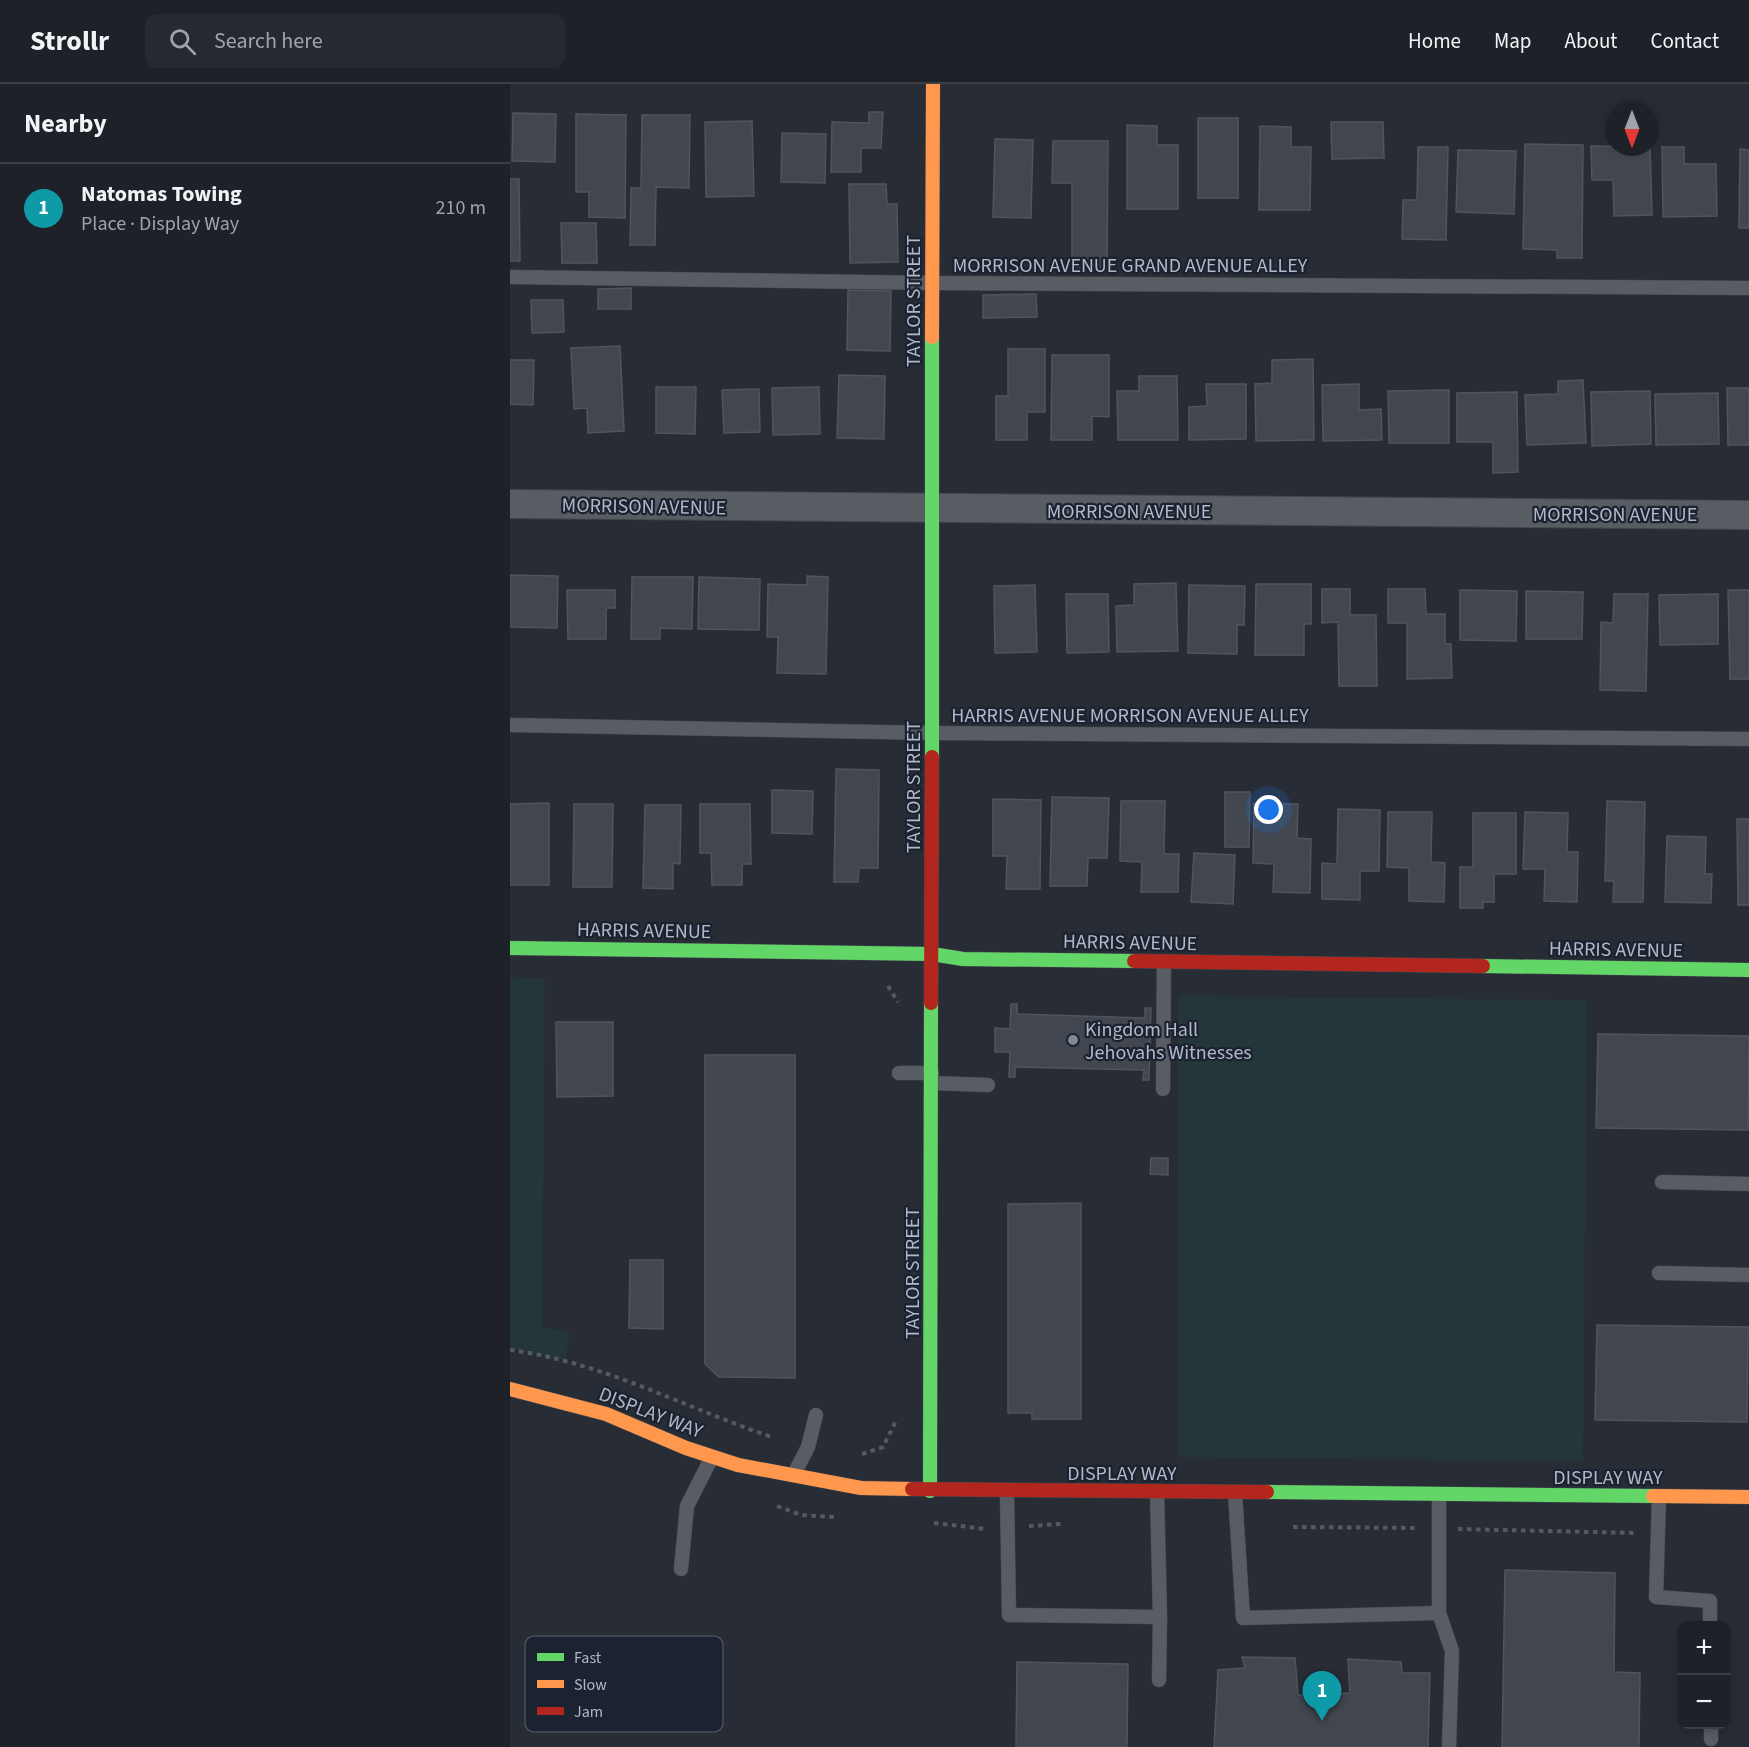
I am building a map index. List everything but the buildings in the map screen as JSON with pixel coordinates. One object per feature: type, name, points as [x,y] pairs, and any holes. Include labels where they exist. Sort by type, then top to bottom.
[{"type":"street","name":"TAYLOR STREET","points":[[930,1491],[933,84]]},
{"type":"street","name":"MORRISON AVENUE","points":[[510,504],[932,510],[1749,515]]},
{"type":"street","name":"HARRIS AVENUE","points":[[510,948],[932,954],[963,959],[1749,970]]},
{"type":"street","name":"DISPLAY WAY","points":[[510,1389],[549,1397],[606,1414],[686,1448],[738,1465],[861,1488],[1006,1492],[1749,1497]]},
{"type":"lane","name":"MORRISON AVENUE GRAND AVENUE ALLEY","points":[[510,277],[933,283],[1749,288]]},
{"type":"lane","name":"HARRIS AVENUE MORRISON AVENUE ALLEY","points":[[510,726],[933,733],[1749,739]]},
{"type":"lane","points":[[1163,1089],[1164,962]]},
{"type":"lane","points":[[900,1072],[988,1085]]},
{"type":"lane","points":[[1662,1182],[1749,1184]]},
{"type":"lane","points":[[1659,1273],[1749,1275]]},
{"type":"lane","points":[[793,1477],[808,1447],[816,1415]]},
{"type":"lane","points":[[681,1569],[687,1506],[713,1455]]},
{"type":"lane","points":[[1006,1492],[1009,1615],[1160,1617]]},
{"type":"lane","points":[[1157,1492],[1160,1680]]},
{"type":"lane","points":[[1235,1493],[1243,1618],[1439,1613]]},
{"type":"lane","points":[[1439,1495],[1439,1613],[1452,1651],[1449,1747]]},
{"type":"lane","points":[[1659,1497],[1656,1597],[1710,1601],[1710,1621]]},
{"type":"path","points":[[885,983],[898,1000],[899,1008]]},
{"type":"path","points":[[510,1350],[565,1360],[753,1431],[808,1447]]},
{"type":"path","points":[[852,1454],[865,1454],[883,1447],[896,1424],[897,1416]]},
{"type":"shaded area","points":[[510,977],[545,978],[542,1327],[570,1333],[565,1360],[510,1349]]},
{"type":"shaded area","points":[[1178,996],[1587,1000],[1583,1461],[1178,1457]]},
{"type":"traffic: fast","points":[[932,337],[932,757]]},
{"type":"traffic: fast","points":[[510,948],[932,954],[963,959],[1134,961]]},
{"type":"traffic: fast","points":[[1483,966],[1749,970]]},
{"type":"traffic: fast","points":[[930,1491],[931,1003]]},
{"type":"traffic: fast","points":[[1267,1492],[1653,1496]]},
{"type":"traffic: slow","points":[[932,337],[933,84]]},
{"type":"traffic: slow","points":[[510,1389],[606,1414],[686,1448],[738,1465],[861,1488],[912,1489]]},
{"type":"traffic: slow","points":[[1653,1496],[1749,1497]]},
{"type":"traffic: jam","points":[[931,1003],[932,757]]},
{"type":"traffic: jam","points":[[1134,961],[1483,966]]},
{"type":"traffic: jam","points":[[912,1489],[1267,1492]]},
{"type":"place","name":"Kingdom Hall Jehovahs Witnesses","points":[[1073,1040]]},
{"type":"place","name":"Natomas Towing","points":[[1322,1721]]}]
